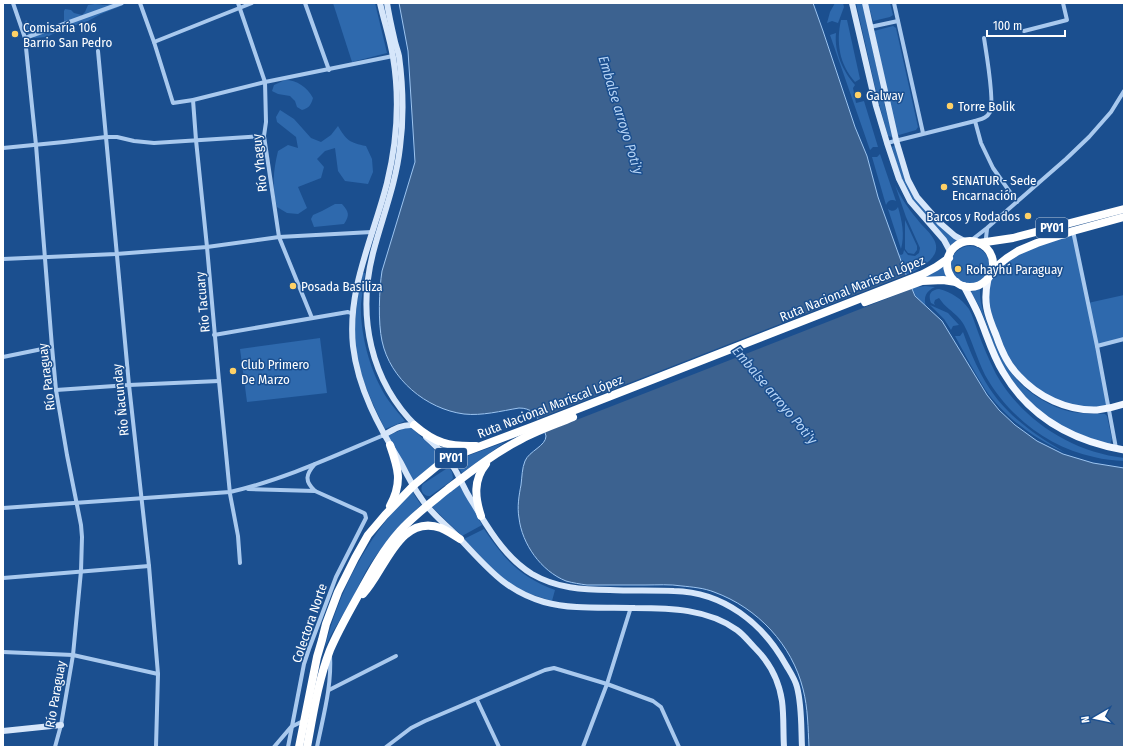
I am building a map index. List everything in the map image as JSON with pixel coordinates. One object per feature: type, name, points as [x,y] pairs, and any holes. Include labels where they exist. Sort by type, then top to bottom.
[{"type":"highway","name":"PY01","points":[[968,242],[985,246],[1124,209]]},
{"type":"highway","name":"PY01","points":[[988,279],[992,270],[1018,251],[1073,231],[1124,217]]},
{"type":"highway","name":"Ruta Nacional Mariscal López","points":[[299,747],[317,657],[326,624],[355,558],[368,535],[384,515],[414,485],[437,466],[457,455],[483,445],[535,429],[776,336],[913,281],[936,267],[960,244],[968,242]]},
{"type":"highway","points":[[985,246],[992,259],[992,270]]},
{"type":"highway","points":[[950,255],[948,264],[949,271],[956,282]]},
{"type":"highway","points":[[964,286],[977,286],[983,284],[988,279]]},
{"type":"highway","name":"Ruta Nacional Mariscal López","points":[[913,281],[931,280],[956,282],[964,286]]},
{"type":"highway","points":[[414,425],[426,435],[440,442],[458,446],[483,445]]},
{"type":"highway","name":"Ruta Nacional Mariscal López","points":[[307,747],[322,678],[330,651],[371,571],[385,549],[400,531],[427,506],[498,452],[518,441],[535,429]]},
{"type":"highway","points":[[384,515],[395,496],[398,482],[397,465],[390,445]]},
{"type":"highway","points":[[481,516],[477,505],[477,481],[483,468],[498,452]]},
{"type":"highway","points":[[355,601],[366,592],[398,543],[407,532],[421,526],[433,526],[442,528],[460,539]]},
{"type":"main road","points":[[380,3],[393,56],[397,97],[396,135],[386,185],[357,283],[353,314],[353,344],[358,372],[367,399],[384,435],[419,496],[427,506],[496,576],[514,589],[529,597],[562,606],[667,608],[691,611],[716,618],[735,628],[763,655],[777,681],[782,701],[784,747]]},
{"type":"main road","points":[[386,3],[399,54],[402,89],[402,119],[397,169],[375,244],[368,276],[366,307],[367,329],[374,359],[384,383],[396,402],[414,425],[455,468],[460,480],[481,516],[506,553],[521,566],[541,579],[559,585],[580,589],[672,591],[692,593],[712,598],[745,616],[763,632],[776,648],[797,686],[800,705],[802,747]]},
{"type":"main road","points":[[852,3],[870,82],[899,179],[907,196],[944,240],[950,255]]},
{"type":"main road","points":[[865,3],[896,140],[908,180],[917,197],[947,230],[968,242]]},
{"type":"main road","points":[[988,279],[985,301],[989,319],[1001,349],[1017,375],[1033,389],[1057,403],[1096,410],[1124,404]]},
{"type":"main road","points":[[964,286],[975,306],[990,345],[1003,372],[1016,392],[1025,402],[1043,418],[1055,426],[1088,442],[1124,450]]},
{"type":"main road","points":[[384,435],[398,427],[414,425]]},
{"type":"main road","points":[[3,731],[61,725]]},
{"type":"street","name":"Río Paraguay","points":[[13,3],[24,38],[36,144],[56,390],[82,537],[81,571],[73,655],[61,725],[55,747]]},
{"type":"street","points":[[24,38],[122,3]]},
{"type":"street","points":[[140,3],[173,103],[193,100],[265,82],[393,56]]},
{"type":"street","points":[[154,42],[239,5],[252,3]]},
{"type":"street","points":[[305,3],[329,70]]},
{"type":"street","points":[[894,3],[924,133]]},
{"type":"street","points":[[1024,31],[1066,20],[1063,3]]},
{"type":"street","name":"Río Yhaguy","points":[[239,5],[265,82],[266,122],[264,136],[278,237],[312,318]]},
{"type":"street","points":[[870,26],[898,21]]},
{"type":"street","points":[[887,143],[975,122],[987,117],[991,110],[992,98],[984,38]]},
{"type":"street","name":"Río Ñacunday","points":[[98,51],[116,254],[149,566],[158,674],[156,747]]},
{"type":"street","points":[[968,242],[1017,202],[1089,137],[1111,112],[1124,91]]},
{"type":"street","name":"Río Tacuary","points":[[193,100],[218,381],[231,502],[238,536],[240,563]]},
{"type":"street","points":[[975,122],[981,143],[993,168],[1017,202]]},
{"type":"street","points":[[3,148],[106,137],[117,137],[134,141],[154,143],[264,136]]},
{"type":"street","points":[[985,246],[987,228]]},
{"type":"street","points":[[1073,231],[1097,346],[1116,449]]},
{"type":"street","points":[[3,259],[116,254],[207,247],[278,237],[372,232]]},
{"type":"street","points":[[214,335],[348,312],[353,314]]},
{"type":"street","points":[[1097,346],[1124,339]]},
{"type":"street","points":[[3,357],[52,347]]},
{"type":"street","points":[[56,390],[218,381]]},
{"type":"street","points":[[3,508],[141,499],[241,490],[317,463],[384,435]]},
{"type":"street","points":[[315,490],[310,486],[308,476],[310,470],[317,463]]},
{"type":"street","points":[[241,490],[315,490]]},
{"type":"street","name":"Colectora Norte","points":[[288,747],[291,727],[309,649],[336,577],[366,518],[364,513],[315,490]]},
{"type":"street","points":[[3,578],[149,566]]},
{"type":"street","points":[[583,747],[607,684],[631,608]]},
{"type":"street","points":[[317,747],[329,690],[331,662],[330,651]]},
{"type":"street","points":[[3,652],[73,655],[158,674]]},
{"type":"street","points":[[329,690],[396,656]]},
{"type":"street","points":[[386,747],[411,728],[425,721],[545,670],[554,668],[607,684],[653,701],[661,707],[679,747]]},
{"type":"street","points":[[477,700],[498,747]]},
{"type":"street","points":[[274,747],[291,727],[304,721]]},
{"type":"street","points":[[309,736],[318,738]]},
{"type":"shaded area","points":[[112,3],[126,3],[88,21],[61,30],[47,37],[35,38],[29,36],[24,28],[26,20],[35,31],[48,30],[64,23],[65,9],[82,15],[88,5],[105,5]]},
{"type":"shaded area","points":[[333,3],[375,3],[387,53],[352,62]]},
{"type":"shaded area","points":[[835,3],[843,3],[844,7],[838,23],[832,21],[827,23],[830,12]]},
{"type":"shaded area","points":[[856,3],[863,3],[892,137],[888,136],[878,100]]},
{"type":"shaded area","points":[[868,3],[890,3],[893,15],[873,21]]},
{"type":"shaded area","points":[[841,20],[847,20],[860,79],[855,82],[845,68],[840,52],[839,36]]},
{"type":"shaded area","points":[[893,26],[896,28],[918,127],[916,130],[899,135],[897,134],[874,31]]},
{"type":"shaded area","points":[[836,33],[836,47],[840,61],[855,85],[853,88],[856,103],[864,101],[878,147],[873,147],[870,150],[830,35]]},
{"type":"shaded area","points":[[285,80],[294,81],[308,91],[313,98],[308,107],[302,110],[297,107],[295,101],[290,96],[278,94],[272,91],[274,85]]},
{"type":"shaded area","points":[[280,110],[294,119],[311,138],[321,142],[331,135],[338,126],[349,140],[356,144],[366,146],[372,159],[373,172],[368,184],[345,181],[338,171],[335,148],[325,151],[317,159],[324,167],[321,178],[298,187],[307,208],[298,214],[287,213],[277,207],[274,192],[274,179],[278,151],[288,145],[298,148],[296,137],[277,122],[276,117]]},
{"type":"shaded area","points":[[895,145],[911,190],[957,240],[950,246],[907,192],[898,169],[892,147]]},
{"type":"shaded area","points":[[880,154],[896,201],[890,200],[886,205],[872,157],[877,157]]},
{"type":"shaded area","points":[[895,185],[908,207],[931,235],[936,245],[936,251],[929,261],[906,275],[899,254],[903,254],[904,250],[908,255],[915,256],[919,253],[920,248],[906,217]]},
{"type":"shaded area","points":[[335,204],[342,204],[347,211],[348,216],[344,224],[314,227],[311,219],[313,215]]},
{"type":"shaded area","points":[[898,207],[901,218],[903,238],[901,249],[888,209],[894,211]]},
{"type":"shaded area","points":[[905,220],[917,246],[917,250],[914,254],[908,253],[905,249]]},
{"type":"shaded area","points":[[1073,231],[1108,408],[1062,405],[1017,375],[989,319],[988,279],[992,270],[1007,258]]},
{"type":"shaded area","points":[[966,246],[974,246],[984,251],[988,258],[988,272],[984,279],[974,284],[966,284],[956,279],[954,276],[951,269],[951,261],[956,251],[959,249]]},
{"type":"shaded area","points":[[946,263],[946,270],[949,278],[909,281]]},
{"type":"shaded area","points":[[362,273],[365,273],[361,314],[363,335],[368,357],[382,391],[405,421],[385,429],[361,373],[356,349],[355,321]]},
{"type":"shaded area","points":[[925,286],[935,287],[927,292],[925,297],[926,307],[917,298],[912,288]]},
{"type":"shaded area","points":[[980,288],[983,312],[987,324],[1003,360],[1017,380],[1042,400],[1062,409],[1076,413],[1105,414],[1107,416],[1112,439],[1110,444],[1105,444],[1060,426],[1041,412],[1023,394],[1002,364],[979,305],[970,292]]},
{"type":"shaded area","points":[[939,289],[956,296],[969,309],[996,374],[1007,391],[1020,406],[1050,431],[1067,441],[1104,455],[1124,458],[1124,461],[1098,458],[1061,446],[1031,428],[1017,416],[994,390],[985,375],[961,320],[939,298],[935,300],[935,305],[931,303],[930,293]]},
{"type":"shaded area","points":[[1124,295],[1124,339],[1097,346],[1088,303]]},
{"type":"shaded area","points":[[930,305],[948,313],[959,325],[953,326],[951,330],[944,319]]},
{"type":"shaded area","points":[[963,332],[978,369],[997,399],[1029,429],[1066,453],[1021,427],[993,400],[973,370],[955,336],[960,336]]},
{"type":"shaded area","points":[[320,338],[327,393],[247,402],[240,349]]},
{"type":"shaded area","points":[[405,428],[412,428],[444,459],[413,482],[388,436]]},
{"type":"shaded area","points":[[505,442],[462,473],[455,462],[470,455]]},
{"type":"shaded area","points":[[446,469],[450,469],[452,472],[453,478],[451,481],[430,496],[425,495],[421,488],[423,484]]},
{"type":"shaded area","points":[[460,484],[482,525],[462,536],[430,505]]},
{"type":"shaded area","points":[[412,490],[421,505],[391,536],[378,553],[366,571],[325,647],[339,603],[358,563],[382,526]]},
{"type":"shaded area","points":[[484,529],[499,550],[522,573],[542,585],[555,590],[552,601],[524,592],[500,577],[464,539]]},
{"type":"water","name":"Embalse arroyo Poti'y","points":[[399,3],[813,3],[855,127],[867,156],[878,197],[915,296],[942,321],[987,395],[999,410],[1015,425],[1037,441],[1063,454],[1093,463],[1124,468],[1124,747],[809,747],[806,703],[798,673],[782,643],[759,618],[745,608],[714,592],[698,588],[677,585],[587,585],[566,581],[549,571],[541,564],[534,556],[524,537],[518,510],[522,473],[525,461],[530,454],[543,443],[546,436],[537,417],[530,410],[523,408],[485,414],[464,414],[436,406],[423,399],[401,379],[386,355],[382,341],[379,306],[382,271],[415,162],[408,51]]},
{"type":"pier","points":[[908,274],[914,288],[543,433],[537,419]]},
{"type":"place","name":"Comisaría 106 Barrio San Pedro","points":[[15,34]]},
{"type":"place","name":"Galway","points":[[858,95]]},
{"type":"place","name":"Torre Bolik","points":[[950,106]]},
{"type":"place","name":"SENATUR - Sede Encarnación","points":[[944,187]]},
{"type":"place","name":"Barcos y Rodados","points":[[1028,216]]},
{"type":"place","name":"Rohayhú Paraguay","points":[[958,269]]},
{"type":"place","name":"Posada Basiliza","points":[[293,286]]},
{"type":"place","name":"Club Primero De Marzo","points":[[233,371]]}]
